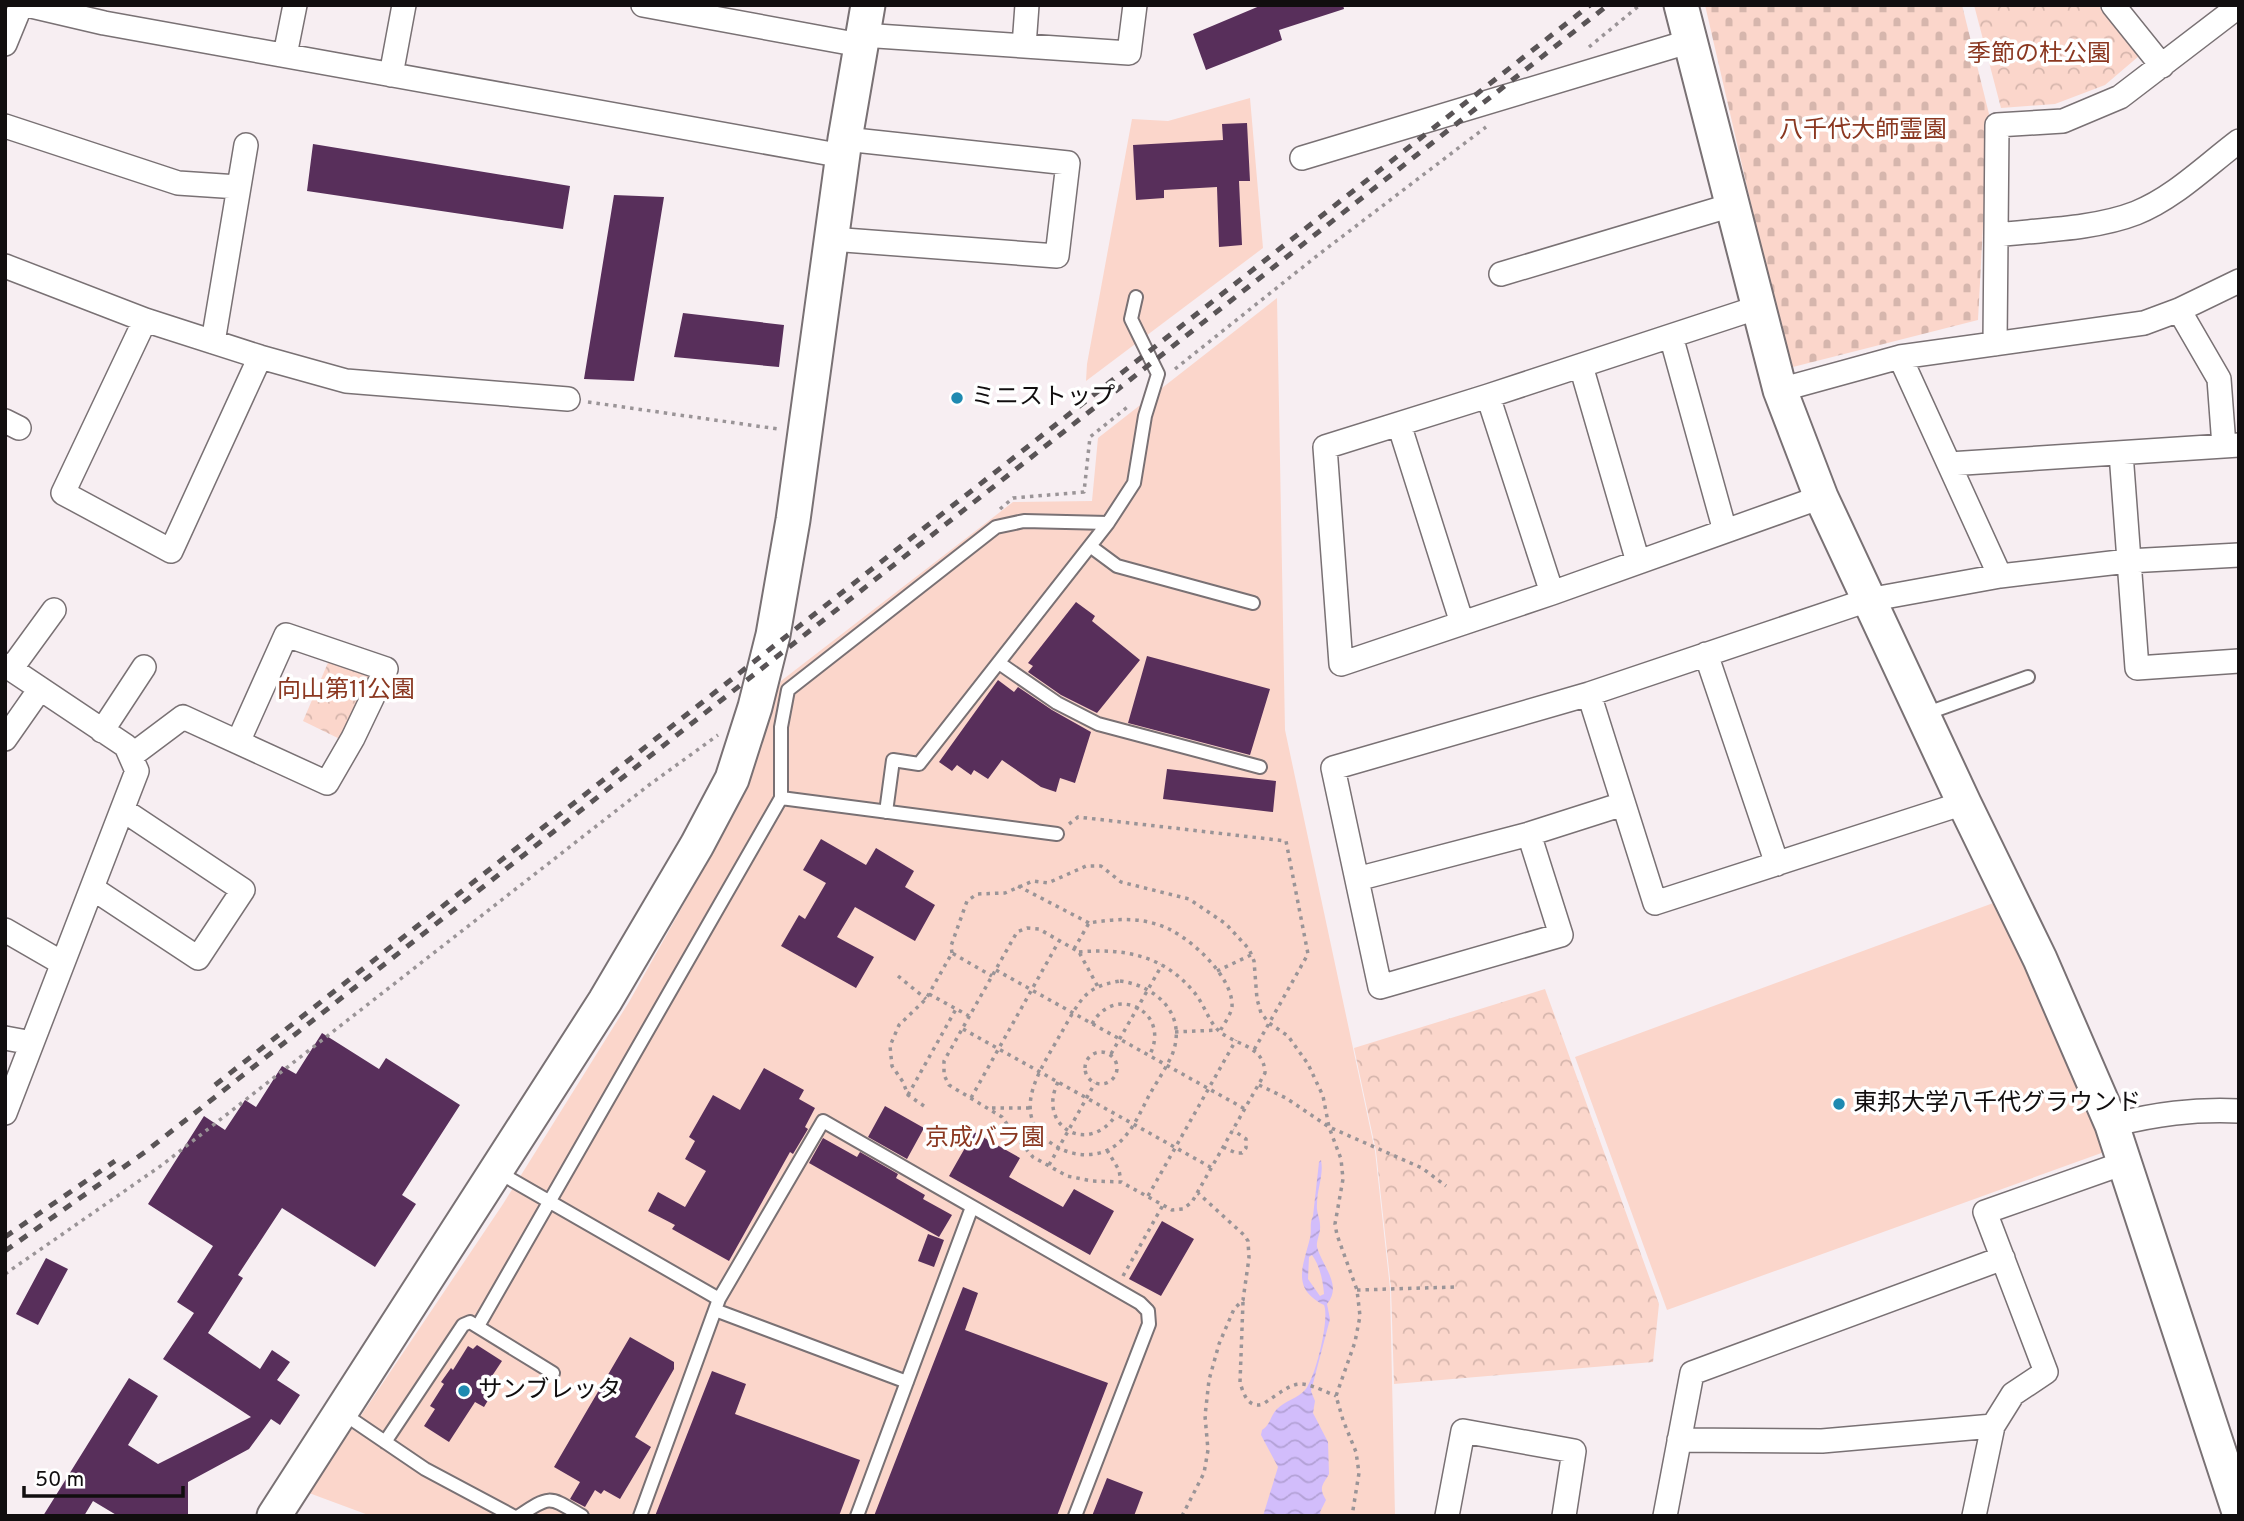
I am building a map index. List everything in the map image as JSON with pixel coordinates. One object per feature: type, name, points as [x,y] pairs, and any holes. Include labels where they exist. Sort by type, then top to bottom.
[{"type":"street","points":[[5,44],[24,5],[106,14],[285,55],[391,75],[844,148],[1068,163],[1057,256],[831,239]]},
{"type":"street","points":[[285,55],[295,5]]},
{"type":"street","points":[[391,75],[404,5]]},
{"type":"street","points":[[643,5],[1024,46],[1129,53],[1135,5]]},
{"type":"street","points":[[1024,46],[1027,5]]},
{"type":"street","points":[[1681,5],[1780,390],[1821,497],[1922,715],[2040,959],[2112,1125],[2239,1512]]},
{"type":"street","points":[[2113,5],[2162,66]]},
{"type":"street","points":[[1996,344],[1997,125],[2063,121],[2120,97],[2239,5]]},
{"type":"street","points":[[274,1516],[605,1001],[697,845],[732,779],[755,707],[773,635],[863,29]]},
{"type":"street","points":[[1301,158],[1691,41]]},
{"type":"street","points":[[5,126],[178,183],[239,187]]},
{"type":"street","points":[[1996,235],[2096,223],[2137,213],[2173,192],[2239,141]]},
{"type":"street","points":[[213,342],[246,145]]},
{"type":"street","points":[[1501,274],[1732,205]]},
{"type":"street","points":[[5,266],[145,320],[346,381],[568,399]]},
{"type":"street","points":[[1780,390],[1900,357],[2144,323],[2179,310],[2239,281]]},
{"type":"street","points":[[1759,307],[1325,447],[1341,664],[1552,593],[1821,497]]},
{"type":"street","points":[[1949,464],[2231,445],[2229,378],[2179,310]]},
{"type":"street","points":[[145,320],[63,494],[171,551],[260,357]]},
{"type":"street","points":[[1671,336],[1726,531]]},
{"type":"street","points":[[1900,357],[2000,576]]},
{"type":"street","points":[[1581,366],[1638,562]]},
{"type":"street","points":[[1488,396],[1552,593]]},
{"type":"street","points":[[1399,424],[1462,623]]},
{"type":"street","points":[[2121,453],[2137,668],[2239,661]]},
{"type":"street","points":[[1529,834],[1561,935],[1380,987],[1333,768],[1589,694],[1868,600],[2000,576],[2128,561],[2239,555]]},
{"type":"street","points":[[5,1113],[138,771],[126,746],[8,667],[54,610]]},
{"type":"street","points":[[131,756],[183,717],[327,783],[354,738],[386,669],[286,635],[238,742]]},
{"type":"street","points":[[1706,654],[1777,864]]},
{"type":"street","points":[[103,731],[144,667]]},
{"type":"street","points":[[5,739],[40,689]]},
{"type":"street","points":[[1589,694],[1655,904],[1964,803]]},
{"type":"street","points":[[1357,879],[1529,834],[1623,804]]},
{"type":"street","points":[[92,888],[198,958],[243,890],[123,810]]},
{"type":"street","points":[[5,930],[62,962]]},
{"type":"street","points":[[5,1038],[32,1043]]},
{"type":"street","points":[[2112,1125],[2166,1113],[2202,1109],[2239,1111]]},
{"type":"street","points":[[1974,1516],[1993,1426],[2013,1394],[2046,1372],[1985,1212],[2124,1163]]},
{"type":"street","points":[[1665,1516],[1692,1374],[2003,1258]]},
{"type":"street","points":[[1679,1440],[1822,1441],[1993,1426]]},
{"type":"street","points":[[1447,1516],[1463,1431],[1574,1451],[1564,1516]]},
{"type":"lane","points":[[886,812],[893,760],[919,764],[1108,523],[1134,483],[1145,416],[1158,374],[1130,319],[1136,298]]},
{"type":"lane","points":[[478,1326],[781,798],[781,727],[788,690],[996,527],[1024,521],[1108,523]]},
{"type":"lane","points":[[1090,546],[1117,566],[1253,603]]},
{"type":"lane","points":[[999,663],[1057,704],[1098,724],[1260,767]]},
{"type":"lane","points":[[1922,715],[2028,677]]},
{"type":"lane","points":[[781,798],[1057,834]]},
{"type":"lane","points":[[640,1516],[717,1305],[823,1121],[1140,1303],[1148,1311],[1149,1324],[1075,1516]]},
{"type":"lane","points":[[495,1171],[717,1305],[907,1382]]},
{"type":"lane","points":[[857,1516],[972,1206]]},
{"type":"lane","points":[[385,1442],[463,1325],[470,1322],[554,1373]]},
{"type":"lane","points":[[341,1412],[425,1469],[513,1516]]},
{"type":"lane","points":[[519,1516],[540,1502],[555,1500],[582,1516]]},
{"type":"path","points":[[568,399],[805,432]]},
{"type":"path","points":[[1057,834],[1078,817],[1286,841],[1308,954],[1254,1050]]},
{"type":"path","points":[[924,1106],[908,1095],[892,1066],[890,1046],[899,1025],[928,996],[952,953],[951,946],[967,901],[977,894],[1005,893],[1033,881],[1048,883],[1086,866],[1101,866],[1121,882],[1189,899],[1238,935],[1254,961],[1261,1013],[1269,1023],[1288,1036],[1308,1064],[1323,1096],[1329,1127],[1341,1159],[1343,1179],[1335,1224],[1357,1290],[1360,1316],[1355,1342],[1336,1396],[1356,1452],[1359,1473],[1352,1516]]},
{"type":"path","points":[[1018,886],[1089,923],[1120,918],[1160,925],[1190,941],[1217,971],[1230,996],[1232,1009],[1219,1030]]},
{"type":"path","points":[[1074,949],[1089,923]]},
{"type":"path","points":[[1079,953],[1107,950],[1145,957],[1162,965],[1194,991],[1219,1030],[1260,1056],[1265,1073],[1259,1085],[1192,1202],[1183,1209],[1172,1210],[1121,1182],[1092,1181],[1067,1176],[1049,1166],[1033,1157],[1002,1116],[949,1085],[944,1075],[944,1061],[1017,932],[1023,929],[1039,929],[1074,949],[1098,987]]},
{"type":"path","points":[[971,1098],[1059,941]]},
{"type":"path","points":[[952,953],[992,976]]},
{"type":"path","points":[[1217,971],[1251,954]]},
{"type":"path","points":[[1111,1055],[1162,965]]},
{"type":"path","points":[[995,970],[1245,1110]]},
{"type":"path","points":[[898,976],[928,996],[969,1016]]},
{"type":"path","points":[[1120,981],[1148,989],[1166,1003],[1173,1019],[1173,1054],[1127,1135],[1107,1150],[1095,1155],[1076,1155],[1058,1149],[1044,1138],[1034,1123],[1031,1089],[1039,1072],[1073,1013],[1088,993],[1098,987],[1120,981]]},
{"type":"path","points":[[1092,1024],[1104,1009],[1114,1005],[1125,1004],[1138,1008],[1151,1020],[1155,1029],[1155,1040],[1149,1056]]},
{"type":"path","points":[[908,1095],[956,1009]]},
{"type":"path","points":[[962,1029],[1212,1168]]},
{"type":"path","points":[[1175,1032],[1219,1030]]},
{"type":"path","points":[[1148,1196],[1236,1040]]},
{"type":"path","points":[[1095,1052],[1106,1052],[1117,1063],[1117,1073],[1111,1082],[1095,1083],[1085,1070],[1087,1059],[1095,1052]]},
{"type":"path","points":[[1058,1082],[1053,1092],[1054,1115],[1068,1131],[1091,1135],[1101,1131],[1116,1115]]},
{"type":"path","points":[[1049,1166],[1095,1083]]},
{"type":"path","points":[[1259,1085],[1286,1098],[1329,1127],[1422,1168],[1446,1186]]},
{"type":"path","points":[[990,1108],[1031,1108]]},
{"type":"path","points":[[1223,1147],[1236,1153],[1242,1153],[1246,1148],[1246,1139],[1233,1130]]},
{"type":"path","points":[[1107,1150],[1119,1170],[1121,1182]]},
{"type":"path","points":[[1197,1193],[1248,1241],[1240,1382],[1247,1399],[1257,1406],[1294,1383],[1302,1383],[1336,1396]]},
{"type":"path","points":[[1116,1289],[1163,1205]]},
{"type":"path","points":[[1357,1290],[1456,1287]]},
{"type":"path","points":[[1182,1516],[1204,1473],[1208,1450],[1205,1416],[1209,1380],[1219,1344],[1234,1309],[1243,1300]]},
{"type":"green space","name":"八千代大師霊園","points":[[1705,5],[1962,5],[1989,114],[1978,320],[1789,368]]},
{"type":"green space","name":"季節の杜公園","points":[[1974,5],[2098,5],[2139,56],[2105,85],[2055,104],[2001,108]]},
{"type":"green space","points":[[1250,98],[1263,248],[1086,381],[1132,119],[1168,121]]},
{"type":"green space","name":"京成バラ園","points":[[1277,298],[1285,730],[1375,1151],[1390,1288],[1395,1516],[371,1516],[309,1493],[503,1204],[629,1002],[695,884],[742,782],[781,681],[1013,502],[1092,501],[1098,438]]},
{"type":"green space","name":"向山第11公園","points":[[333,651],[386,669],[350,744],[303,721]]},
{"type":"green space","name":"東邦大学八千代グラウンド","points":[[1996,902],[2107,1151],[1667,1310],[1575,1057]]},
{"type":"green space","points":[[1545,989],[1659,1304],[1653,1362],[1394,1384],[1391,1288],[1376,1151],[1354,1048]]},
{"type":"water","points":[[1321,1160],[1322,1171],[1317,1198],[1320,1228],[1317,1247],[1333,1290],[1327,1304],[1330,1319],[1311,1391],[1315,1401],[1313,1413],[1328,1442],[1329,1474],[1322,1489],[1326,1500],[1320,1512],[1321,1516],[1263,1516],[1278,1467],[1261,1435],[1262,1430],[1277,1409],[1299,1395],[1309,1384],[1325,1323],[1324,1305],[1307,1291],[1302,1276],[1311,1235]],"holes":[[[1312,1255],[1323,1284],[1324,1294],[1320,1296],[1308,1279],[1309,1257]]]},
{"type":"building","points":[[1262,5],[1343,5],[1344,9],[1279,30],[1282,40],[1206,70],[1193,34]]},
{"type":"building","points":[[1247,123],[1250,181],[1239,181],[1242,245],[1219,247],[1217,187],[1164,190],[1164,198],[1136,200],[1133,145],[1223,140],[1222,124]]},
{"type":"building","points":[[313,144],[570,186],[563,229],[307,191]]},
{"type":"building","points":[[614,195],[664,197],[634,381],[584,379]]},
{"type":"building","points":[[683,313],[784,325],[779,367],[674,357]]},
{"type":"building","points":[[1076,602],[1095,616],[1092,621],[1140,660],[1097,713],[1061,695],[1028,672],[1033,666],[1028,663]]},
{"type":"building","points":[[1147,656],[1270,689],[1250,755],[1128,723]]},
{"type":"building","points":[[998,680],[1014,692],[1018,687],[1091,732],[1075,783],[1060,778],[1056,792],[1041,787],[1002,760],[988,779],[974,770],[971,775],[957,765],[952,771],[939,762]]},
{"type":"building","points":[[1167,769],[1276,781],[1273,812],[1163,799]]},
{"type":"building","points":[[821,839],[866,865],[876,848],[914,871],[905,887],[935,905],[915,941],[855,907],[837,937],[874,957],[856,988],[781,946],[799,915],[805,919],[826,883],[803,870]]},
{"type":"building","points":[[322,1033],[379,1069],[386,1058],[460,1105],[402,1195],[416,1204],[375,1267],[282,1208],[238,1275],[243,1278],[208,1333],[260,1369],[272,1350],[290,1362],[277,1380],[300,1395],[280,1425],[271,1419],[249,1449],[188,1482],[188,1516],[118,1516],[93,1501],[84,1516],[43,1516],[129,1378],[158,1396],[128,1445],[158,1464],[251,1417],[163,1359],[194,1313],[177,1302],[213,1246],[148,1204],[204,1116],[225,1130],[245,1100],[256,1107],[282,1066],[296,1074]]},
{"type":"building","points":[[764,1068],[804,1090],[799,1099],[815,1108],[805,1127],[808,1129],[793,1154],[790,1152],[729,1261],[672,1229],[675,1225],[648,1211],[658,1192],[685,1207],[706,1171],[685,1159],[695,1141],[689,1137],[713,1095],[740,1110]]},
{"type":"building","points":[[885,1106],[924,1128],[907,1159],[868,1137]]},
{"type":"building","points":[[974,1132],[1020,1158],[1009,1177],[1063,1207],[1074,1189],[1114,1211],[1090,1255],[949,1176]]},
{"type":"building","points":[[823,1138],[857,1157],[860,1152],[898,1174],[896,1178],[925,1195],[923,1199],[952,1215],[939,1237],[809,1163]]},
{"type":"building","points":[[1162,1221],[1194,1239],[1161,1296],[1129,1279]]},
{"type":"building","points":[[928,1234],[944,1240],[934,1267],[918,1261]]},
{"type":"building","points":[[46,1258],[68,1269],[38,1325],[16,1314]]},
{"type":"building","points":[[963,1287],[978,1293],[965,1330],[1108,1383],[1057,1516],[874,1516]]},
{"type":"building","points":[[630,1337],[674,1362],[674,1369],[635,1437],[651,1447],[620,1499],[604,1490],[601,1494],[595,1490],[585,1507],[570,1499],[580,1482],[554,1467]]},
{"type":"building","points":[[477,1345],[502,1361],[482,1391],[490,1397],[484,1407],[475,1402],[449,1442],[424,1426],[435,1409],[430,1406],[444,1384],[441,1382],[451,1368],[453,1370],[468,1346],[473,1349]]},
{"type":"building","points":[[712,1371],[746,1384],[735,1414],[860,1460],[839,1516],[655,1516]]},
{"type":"building","points":[[1107,1478],[1143,1492],[1134,1516],[1092,1516]]},
{"type":"railway","points":[[215,1085],[1590,5]]},
{"type":"railway","points":[[5,1251],[145,1152],[1608,5]]},
{"type":"railway","points":[[5,1237],[115,1161]]},
{"type":"place","name":"ミニストップ","points":[[957,398]]},
{"type":"place","name":"東邦大学八千代グラウンド","points":[[1839,1104]]},
{"type":"place","name":"サンブレッタ","points":[[464,1391]]}]
